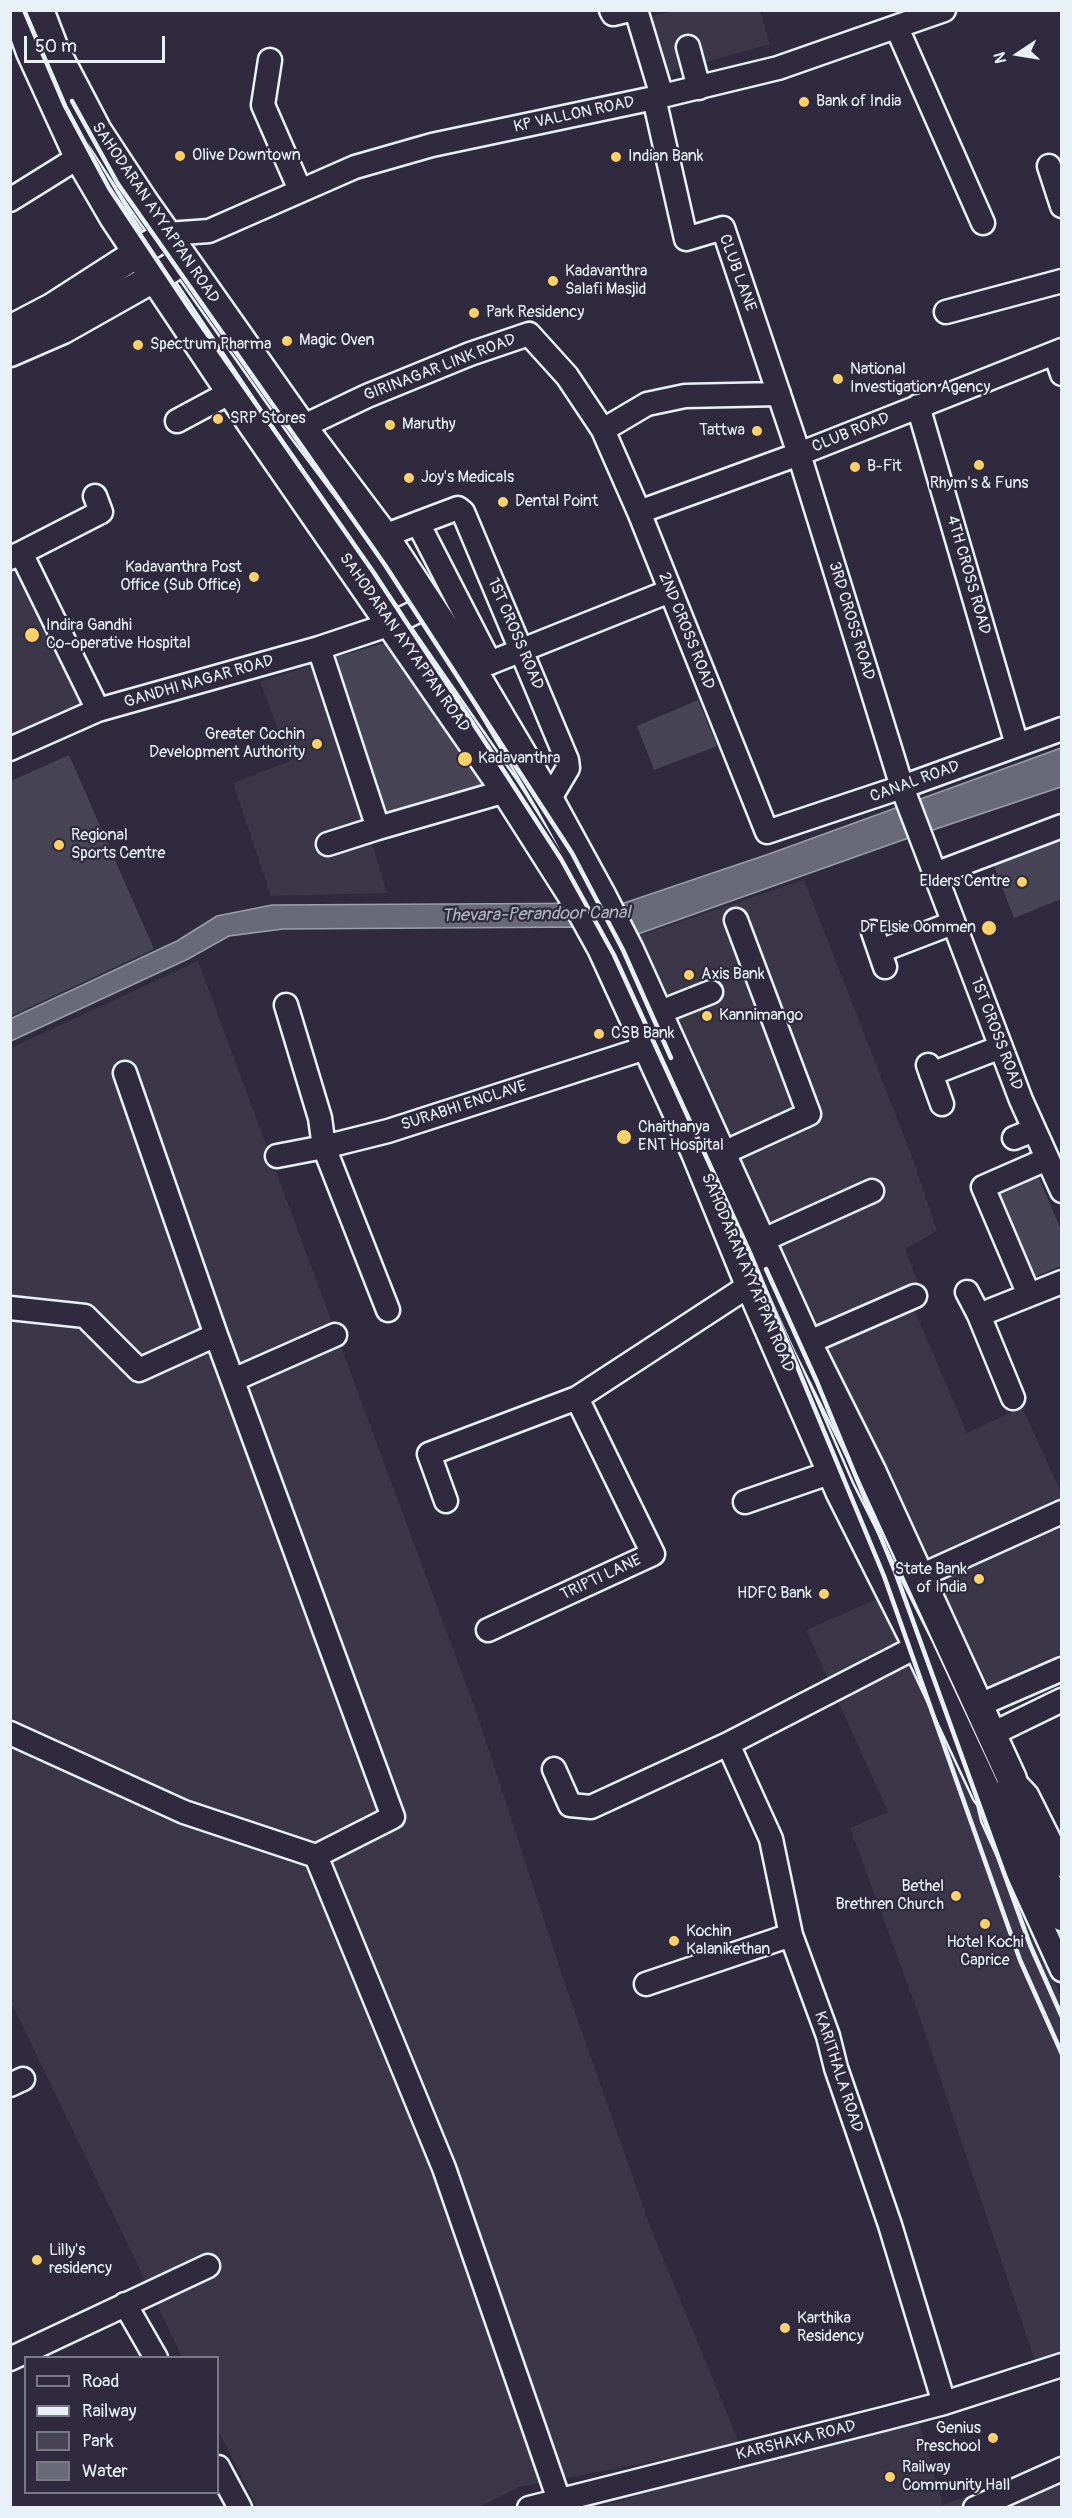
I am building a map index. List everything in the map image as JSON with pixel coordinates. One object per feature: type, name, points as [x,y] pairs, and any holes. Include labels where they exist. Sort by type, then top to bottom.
[{"type":"main road","name":"SAHODARAN AYYAPPAN ROAD","points":[[16,10],[31,52],[79,157],[137,254],[506,791],[589,899]]},
{"type":"main road","name":"SAHODARAN AYYAPPAN ROAD","points":[[39,10],[54,49],[97,131],[302,427],[384,536],[430,605],[481,666],[549,800],[589,899],[616,949],[658,1013],[807,1343],[872,1473],[990,1735],[1003,1793]]},
{"type":"main road","points":[[10,330],[52,308],[167,234]]},
{"type":"main road","points":[[10,352],[63,329],[186,260]]},
{"type":"main road","name":"SAHODARAN AYYAPPAN ROAD","points":[[616,949],[649,1047],[836,1482],[949,1712],[1054,1874],[1062,1916]]},
{"type":"main road","points":[[836,1482],[872,1473]]},
{"type":"main road","points":[[949,1712],[969,1727],[990,1735]]},
{"type":"street","points":[[611,10],[613,14],[630,10]]},
{"type":"street","points":[[636,10],[658,97]]},
{"type":"street","name":"KP VALLON ROAD","points":[[167,234],[209,231],[355,167],[432,145],[699,88],[778,68],[940,12]]},
{"type":"street","points":[[897,28],[982,223]]},
{"type":"street","points":[[688,47],[699,88]]},
{"type":"street","points":[[270,60],[263,105],[300,190]]},
{"type":"street","name":"CLUB LANE","points":[[658,97],[686,239],[723,228],[799,454]]},
{"type":"street","points":[[10,200],[79,157]]},
{"type":"street","points":[[1049,166],[1062,206]]},
{"type":"street","name":"KP VALLON ROAD","points":[[186,260],[209,231]]},
{"type":"street","points":[[946,312],[1062,281]]},
{"type":"street","name":"GIRINAGAR LINK ROAD","points":[[302,427],[377,392],[470,354],[529,334],[567,376],[603,430]]},
{"type":"street","name":"CLUB ROAD","points":[[639,512],[799,454],[918,406],[1059,359]]},
{"type":"street","points":[[177,421],[231,392]]},
{"type":"street","points":[[603,430],[647,404],[685,396],[779,394]]},
{"type":"street","name":"4TH CROSS ROAD","points":[[918,406],[1017,745]]},
{"type":"street","name":"2ND CROSS ROAD","points":[[603,430],[639,512],[767,832]]},
{"type":"street","name":"3RD CROSS ROAD","points":[[799,454],[902,787],[935,874]]},
{"type":"street","points":[[95,496],[101,512],[16,555],[98,710]]},
{"type":"street","name":"1ST CROSS ROAD","points":[[418,523],[458,508],[462,510],[568,765],[549,800]]},
{"type":"street","points":[[384,536],[418,523],[481,666],[670,591]]},
{"type":"street","name":"GANDHI NAGAR ROAD","points":[[10,749],[98,710],[319,648],[391,624],[430,605]]},
{"type":"street","points":[[319,648],[378,828]]},
{"type":"street","name":"CANAL ROAD","points":[[767,832],[902,787],[1062,729]]},
{"type":"street","points":[[328,844],[506,791]]},
{"type":"street","points":[[935,874],[1062,826]]},
{"type":"street","name":"1ST CROSS ROAD","points":[[935,874],[1001,1047],[1024,1134],[1047,1159],[1062,1191]]},
{"type":"street","points":[[721,1154],[809,1114],[736,920]]},
{"type":"street","points":[[879,950],[953,923]]},
{"type":"street","points":[[658,1013],[711,992]]},
{"type":"street","points":[[286,1005],[320,1118],[324,1148],[388,1310]]},
{"type":"street","name":"SURABHI ENCLAVE","points":[[277,1156],[324,1148],[388,1131],[649,1047]]},
{"type":"street","points":[[942,1104],[929,1070],[1001,1047]]},
{"type":"street","points":[[10,1733],[184,1812],[316,1856],[393,1817],[216,1335],[125,1073]]},
{"type":"street","points":[[1029,1295],[981,1182],[1047,1159]]},
{"type":"street","points":[[761,1241],[872,1191]]},
{"type":"street","points":[[979,1315],[1062,1282]]},
{"type":"street","points":[[446,1501],[429,1454],[577,1398],[750,1285]]},
{"type":"street","points":[[967,1292],[979,1315],[1013,1398]]},
{"type":"street","points":[[807,1343],[915,1296]]},
{"type":"street","points":[[10,1308],[84,1316],[139,1370],[216,1335]]},
{"type":"street","points":[[233,1380],[335,1335]]},
{"type":"street","name":"TRIPTI LANE","points":[[488,1630],[653,1554],[577,1398]]},
{"type":"street","points":[[746,1502],[836,1482]]},
{"type":"street","points":[[918,1577],[1062,1512]]},
{"type":"street","points":[[554,1769],[570,1805],[591,1808],[728,1743],[918,1646]]},
{"type":"street","points":[[977,1706],[1062,1670]]},
{"type":"street","points":[[990,1735],[1062,1700]]},
{"type":"street","name":"KARITHALA ROAD","points":[[728,1743],[771,1839],[791,1935],[828,2036],[836,2068],[890,2225],[944,2403]]},
{"type":"street","points":[[1003,1793],[993,1818],[1062,1970]]},
{"type":"street","points":[[316,1856],[444,2168],[559,2500]]},
{"type":"street","points":[[646,1984],[791,1935]]},
{"type":"street","points":[[10,2359],[208,2266]]},
{"type":"street","points":[[125,2304],[155,2356]]},
{"type":"street","name":"KARSHAKA ROAD","points":[[529,2508],[944,2403],[1062,2365]]},
{"type":"street","points":[[219,2469],[240,2508]]},
{"type":"street","points":[[975,2508],[1062,2469]]},
{"type":"shaded area","points":[[675,11],[760,11],[770,44],[662,74],[647,17]]},
{"type":"shaded area","name":"Indira Gandhi Co-operative Hospital","points":[[18,566],[88,702],[11,736],[10,568]]},
{"type":"shaded area","points":[[324,661],[483,787],[495,805],[372,843],[387,893],[271,896],[233,783],[290,761],[260,682]]},
{"type":"shaded area","points":[[804,880],[911,1154],[937,1231],[905,1249],[926,1302],[914,1309],[967,1433],[1022,1407],[1061,1492],[1061,1660],[985,1697],[638,936]]},
{"type":"shaded area","points":[[198,961],[476,1711],[563,1978],[651,2229],[740,2445],[519,2487],[479,2507],[257,2507],[219,2432],[219,2356],[182,2356],[11,2002],[11,1048]]},
{"type":"shaded area","points":[[877,1599],[968,1781],[1061,1996],[1061,2353],[1035,2361],[920,2018],[850,1828],[888,1812],[806,1630]]},
{"type":"shaded area","points":[[917,2416],[943,2505],[1061,2463],[1061,2507],[595,2508]]},
{"type":"green space","points":[[389,642],[483,787],[387,815],[332,658]]},
{"type":"green space","points":[[698,700],[717,746],[654,770],[637,726]]},
{"type":"green space","name":"Regional Sports Centre","points":[[69,755],[154,949],[11,1016],[11,781]]},
{"type":"green space","points":[[1057,837],[1061,849],[1061,899],[1014,918],[992,861]]},
{"type":"green space","points":[[1035,1169],[1061,1230],[1061,1266],[1027,1280],[989,1190]]},
{"type":"water","name":"Thevara-Perandoor Canal","points":[[1061,748],[1061,787],[900,841],[638,934],[583,927],[283,929],[229,936],[188,959],[11,1041],[10,1019],[177,941],[217,916],[272,905],[624,903],[769,854]]},
{"type":"railway","points":[[24,10],[65,106],[109,188],[189,308],[374,573],[561,859],[614,955],[751,1255],[884,1576],[1020,1960],[1062,2054]]},
{"type":"railway","points":[[72,101],[118,184],[385,565],[572,853],[623,950],[671,1058]]},
{"type":"railway","points":[[766,1269],[817,1382],[896,1574],[1030,1945],[1062,2017]]},
{"type":"place","name":"Bank of India","points":[[804,102]]},
{"type":"place","name":"Olive Downtown","points":[[180,156]]},
{"type":"place","name":"Indian Bank","points":[[616,157]]},
{"type":"place","name":"Kadavanthra Salafi Masjid","points":[[553,281]]},
{"type":"place","name":"Park Residency","points":[[474,313]]},
{"type":"place","name":"Magic Oven","points":[[287,341]]},
{"type":"place","name":"Spectrum Pharma","points":[[138,345]]},
{"type":"place","name":"National Investigation Agency","points":[[838,379]]},
{"type":"place","name":"SRP Stores","points":[[218,419]]},
{"type":"place","name":"Maruthy","points":[[390,425]]},
{"type":"place","name":"Tattwa","points":[[757,431]]},
{"type":"place","name":"Rhym's & Funs","points":[[979,465]]},
{"type":"place","name":"B-Fit","points":[[855,467]]},
{"type":"place","name":"Joy's Medicals","points":[[409,478]]},
{"type":"place","name":"Dental Point","points":[[503,502]]},
{"type":"place","name":"Kadavanthra Post Office (Sub Office)","points":[[254,577]]},
{"type":"place","name":"Indira Gandhi Co-operative Hospital","points":[[32,635]]},
{"type":"place","name":"Greater Cochin Development Authority","points":[[317,744]]},
{"type":"place","name":"Kadavanthra","points":[[465,759]]},
{"type":"place","name":"Regional Sports Centre","points":[[59,845]]},
{"type":"place","name":"Elders Centre","points":[[1022,882]]},
{"type":"place","name":"Dr Elsie Oommen","points":[[989,928]]},
{"type":"place","name":"Axis Bank","points":[[689,975]]},
{"type":"place","name":"Kannimango","points":[[707,1016]]},
{"type":"place","name":"CSB Bank","points":[[599,1034]]},
{"type":"place","name":"Chaithanya ENT Hospital","points":[[624,1137]]},
{"type":"place","name":"State Bank of India","points":[[979,1579]]},
{"type":"place","name":"HDFC Bank","points":[[824,1594]]},
{"type":"place","name":"Bethel Brethren Church","points":[[956,1896]]},
{"type":"place","name":"Hotel Kochi Caprice","points":[[985,1924]]},
{"type":"place","name":"Kochin Kalanikethan","points":[[674,1941]]},
{"type":"place","name":"Lilly's residency","points":[[37,2260]]},
{"type":"place","name":"Karthika Residency","points":[[785,2328]]},
{"type":"place","name":"Genius Preschool","points":[[993,2438]]},
{"type":"place","name":"Railway Community Hall","points":[[890,2477]]}]
